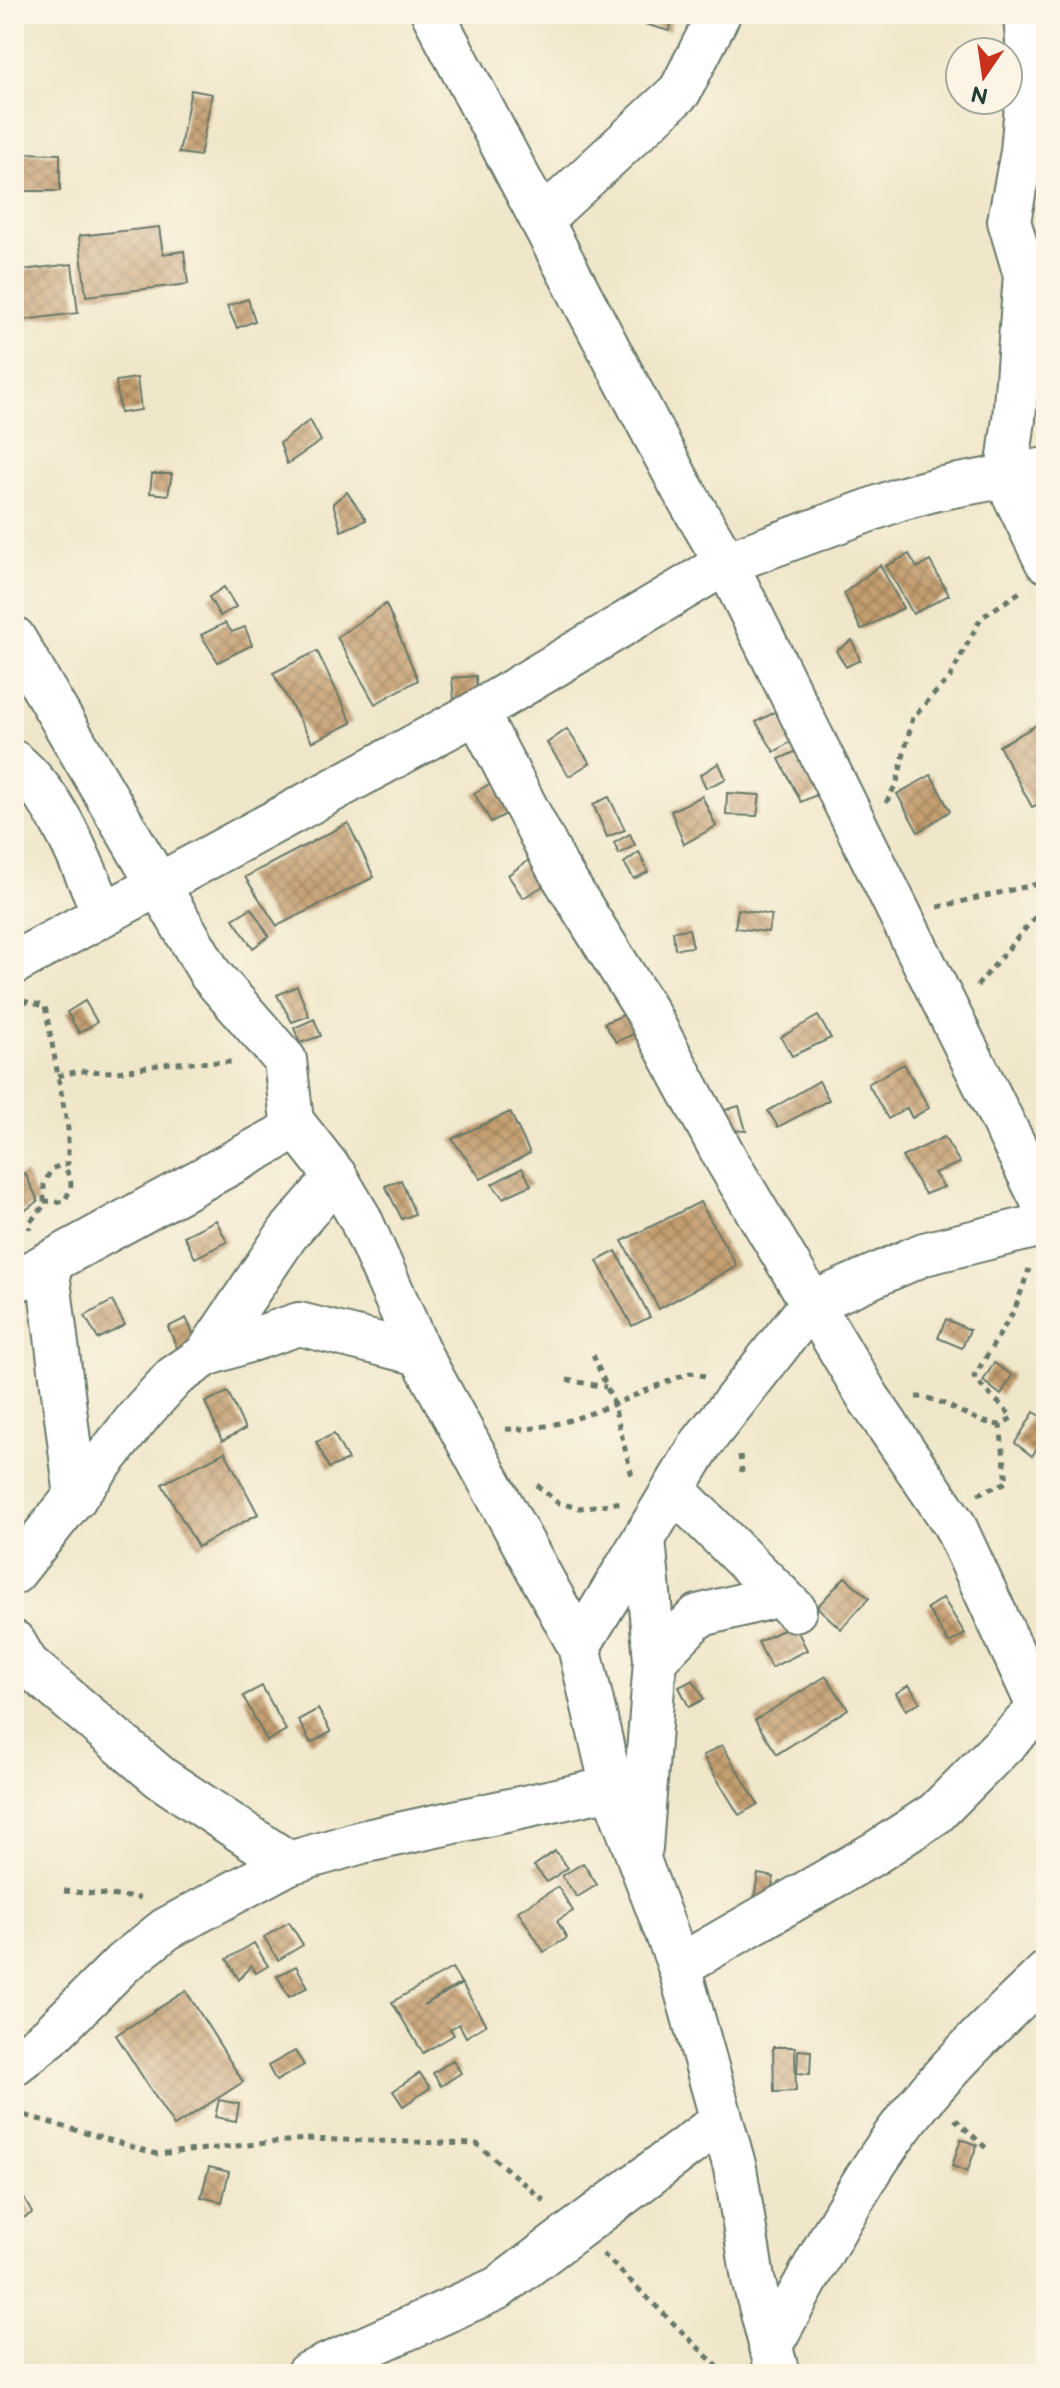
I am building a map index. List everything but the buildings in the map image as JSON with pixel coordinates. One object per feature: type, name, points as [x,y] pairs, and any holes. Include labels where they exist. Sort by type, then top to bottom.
[{"type":"street","points":[[433,14],[682,488],[726,563],[951,1017],[1040,1221],[924,1254],[812,1303],[748,1386],[727,1407],[674,1490],[638,1521],[579,1646]]},
{"type":"street","points":[[541,220],[680,91],[719,14]]},
{"type":"street","points":[[1025,14],[1029,70],[1022,152],[1009,221],[1025,275],[1014,419],[1006,479],[1040,572]]},
{"type":"street","points":[[14,963],[477,712],[726,563],[900,499],[1046,469]]},
{"type":"street","points":[[15,641],[211,975],[285,1060],[292,1121],[336,1177],[360,1218],[420,1354],[579,1646],[612,1788],[679,1966],[735,2168],[753,2279],[774,2360]]},
{"type":"street","points":[[477,712],[557,867],[647,1012],[727,1161],[888,1428],[954,1524],[1043,1705],[936,1813],[875,1853],[679,1966]]},
{"type":"street","points":[[14,762],[32,776],[65,829],[104,914]]},
{"type":"street","points":[[46,798],[91,771]]},
{"type":"street","points":[[76,1497],[31,1273],[296,1128]]},
{"type":"street","points":[[206,1355],[288,1233],[336,1177]]},
{"type":"street","points":[[288,1233],[360,1218]]},
{"type":"street","points":[[14,1573],[174,1377],[206,1355],[299,1324],[420,1354]]},
{"type":"street","points":[[655,1660],[698,1616],[790,1604],[674,1490]]},
{"type":"street","points":[[638,1521],[655,1660],[640,1861]]},
{"type":"street","points":[[14,1642],[27,1664],[161,1778],[289,1863]]},
{"type":"street","points":[[14,2064],[50,2036],[122,1964],[166,1929],[289,1863],[362,1842],[612,1788]]},
{"type":"street","points":[[774,2360],[862,2187],[904,2123],[947,2070],[1046,1973]]},
{"type":"street","points":[[307,2374],[498,2288],[721,2121]]},
{"type":"path","points":[[864,842],[897,782],[913,717],[950,677],[981,618],[1040,572]]},
{"type":"path","points":[[900,916],[1046,882]]},
{"type":"path","points":[[951,1017],[1046,904]]},
{"type":"path","points":[[14,998],[45,1006],[68,1129],[68,1163],[51,1169],[44,1185],[44,1206],[29,1223],[30,1232],[14,1227]]},
{"type":"path","points":[[58,1076],[79,1071],[117,1072],[170,1063],[285,1060]]},
{"type":"path","points":[[44,1201],[63,1202],[72,1190],[71,1177],[63,1165]]},
{"type":"path","points":[[888,1428],[906,1398],[930,1397],[977,1422],[1000,1425],[1012,1418],[987,1397],[974,1377],[1015,1309],[1033,1260],[1040,1221]]},
{"type":"path","points":[[593,1355],[613,1402]]},
{"type":"path","points":[[468,1443],[497,1429],[529,1431],[582,1416],[690,1373],[748,1386]]},
{"type":"path","points":[[567,1380],[607,1387]]},
{"type":"path","points":[[954,1524],[962,1503],[1007,1482],[1000,1425]]},
{"type":"path","points":[[739,1447],[742,1472]]},
{"type":"path","points":[[488,1479],[519,1465],[558,1503],[600,1508],[618,1501],[638,1521]]},
{"type":"path","points":[[64,1891],[143,1899],[166,1929]]},
{"type":"path","points":[[14,2112],[157,2154],[306,2139],[477,2144],[577,2229],[725,2374]]}]
